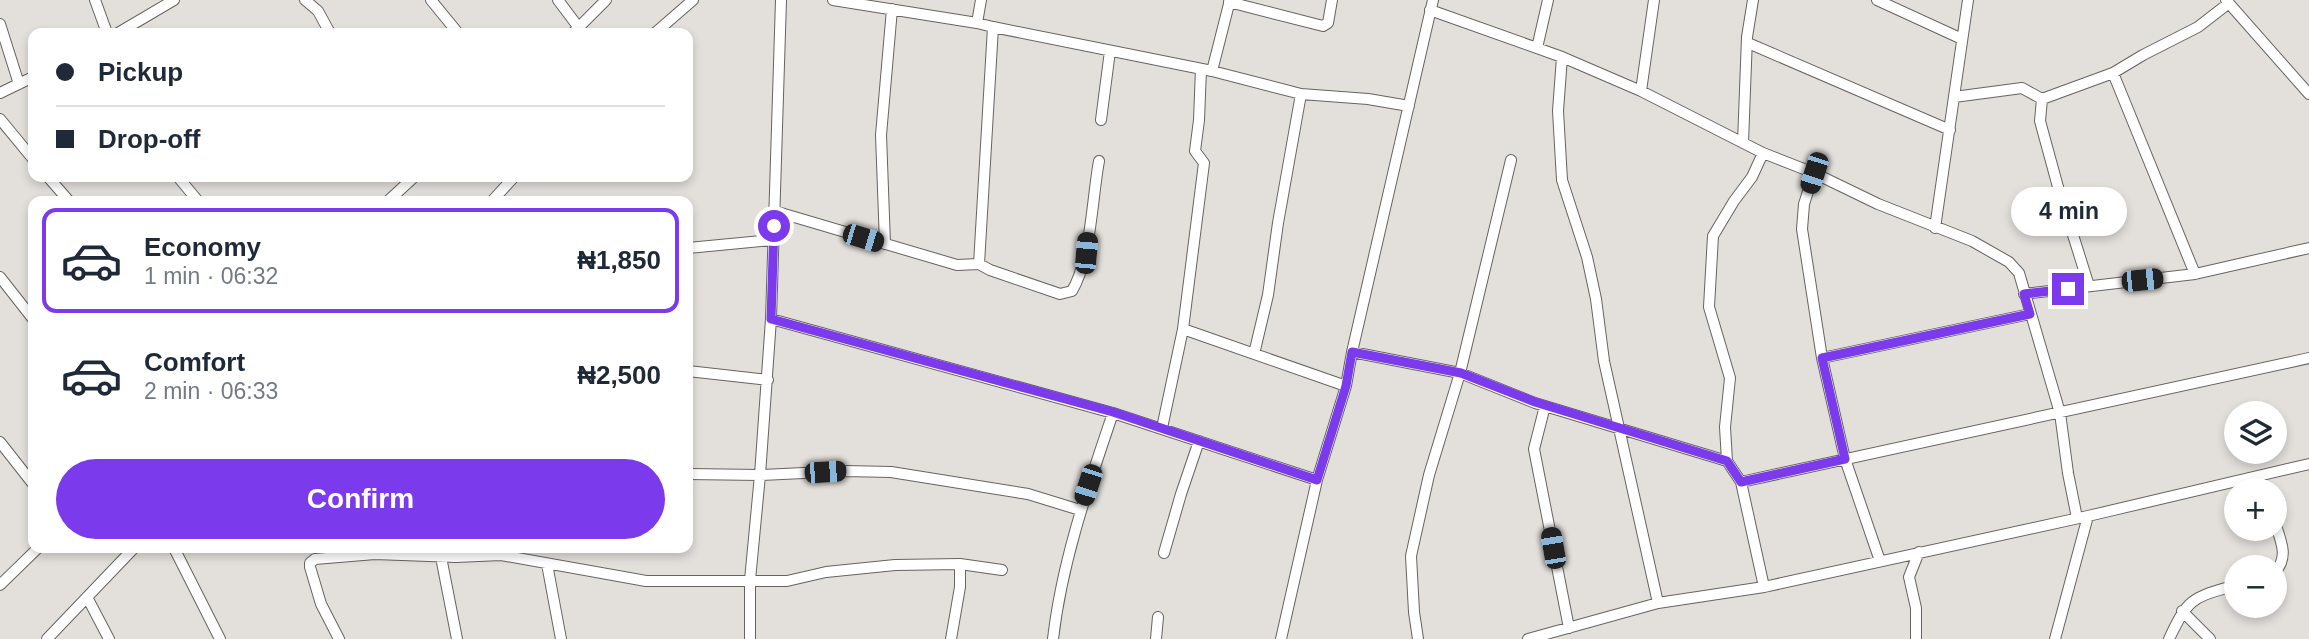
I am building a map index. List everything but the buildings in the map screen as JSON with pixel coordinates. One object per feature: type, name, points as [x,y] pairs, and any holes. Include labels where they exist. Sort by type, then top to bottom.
[{"type":"street","points":[[95,0],[105,28]]},
{"type":"street","points":[[126,28],[174,0]]},
{"type":"street","points":[[305,0],[318,11],[327,28]]},
{"type":"street","points":[[431,0],[454,28]]},
{"type":"street","points":[[558,0],[574,28]]},
{"type":"street","points":[[579,28],[606,0]]},
{"type":"street","points":[[661,28],[693,0]]},
{"type":"street","points":[[750,639],[750,580],[771,319],[781,0]]},
{"type":"street","points":[[833,0],[977,23],[1207,70],[1301,94],[1368,99],[1409,106]]},
{"type":"street","points":[[977,23],[981,0]]},
{"type":"street","points":[[1162,428],[1183,329],[1205,163],[1195,151],[1199,120],[1207,70],[1230,1],[1324,26],[1328,23],[1332,0]]},
{"type":"street","points":[[1537,48],[1548,0]]},
{"type":"street","points":[[1641,90],[1654,0]]},
{"type":"street","points":[[1743,143],[1753,0]]},
{"type":"street","points":[[1877,0],[1962,39]]},
{"type":"street","points":[[1935,228],[1968,0]]},
{"type":"street","points":[[1954,97],[2022,88],[2042,99],[2113,73],[2198,27],[2227,1],[2309,93]]},
{"type":"street","points":[[1281,639],[1317,480],[1346,386],[1432,5],[1641,90],[1763,153],[1972,242],[2009,262],[2019,273],[2060,413],[2068,473],[2082,517],[2055,639]]},
{"type":"street","points":[[885,244],[881,135],[892,9]]},
{"type":"street","points":[[0,24],[19,84]]},
{"type":"street","points":[[979,264],[993,27]]},
{"type":"street","points":[[1748,43],[1950,130]]},
{"type":"street","points":[[1101,120],[1111,51]]},
{"type":"street","points":[[1562,57],[1558,111],[1562,180],[1587,257],[1597,299],[1604,361],[1658,603]]},
{"type":"street","points":[[2113,73],[2195,274]]},
{"type":"street","points":[[0,93],[28,80]]},
{"type":"street","points":[[1254,354],[1268,295],[1301,94]]},
{"type":"street","points":[[2042,99],[2040,121],[2089,286]]},
{"type":"street","points":[[0,119],[28,153]]},
{"type":"street","points":[[1763,153],[1752,177],[1713,236],[1709,307],[1730,378],[1725,427],[1727,461],[1741,482],[1764,587]]},
{"type":"street","points":[[1418,639],[1413,612],[1411,556],[1429,475],[1461,373],[1511,160]]},
{"type":"street","points":[[774,211],[957,265],[979,264],[1060,294],[1072,291],[1086,253],[1099,161]]},
{"type":"street","points":[[1814,173],[1804,204],[1802,229],[1822,358],[1845,459],[1880,561]]},
{"type":"street","points":[[52,182],[65,196]]},
{"type":"street","points":[[182,182],[194,196]]},
{"type":"street","points":[[393,196],[409,182]]},
{"type":"street","points":[[497,196],[509,182]]},
{"type":"street","points":[[693,248],[773,240]]},
{"type":"street","points":[[2024,294],[2195,274],[2309,248]]},
{"type":"street","points":[[0,277],[28,313]]},
{"type":"street","points":[[1822,358],[2030,314]]},
{"type":"street","points":[[771,319],[1113,412],[1317,480]]},
{"type":"street","points":[[1183,329],[1346,386]]},
{"type":"street","points":[[1352,352],[1461,373],[1545,406],[1727,461]]},
{"type":"street","points":[[1741,482],[2309,358]]},
{"type":"street","points":[[693,371],[768,380]]},
{"type":"street","points":[[1545,406],[1535,440],[1535,457],[1569,628]]},
{"type":"street","points":[[1053,639],[1057,608],[1080,510],[1113,412]]},
{"type":"street","points":[[1164,553],[1199,441]]},
{"type":"street","points":[[0,442],[28,478]]},
{"type":"street","points":[[1528,639],[1658,603],[1764,587],[2309,464]]},
{"type":"street","points":[[693,474],[891,472],[1028,494],[1080,510]]},
{"type":"street","points":[[1916,639],[1916,608],[1909,577],[1919,552]]},
{"type":"street","points":[[0,585],[33,553]]},
{"type":"street","points":[[47,639],[129,553]]},
{"type":"street","points":[[177,553],[220,639]]},
{"type":"street","points":[[339,639],[321,604],[310,567],[312,560],[375,554],[441,557],[500,555],[646,581],[787,581],[826,572],[895,565],[960,564],[1002,570]]},
{"type":"street","points":[[441,557],[457,639]]},
{"type":"street","points":[[547,564],[561,639]]},
{"type":"street","points":[[951,639],[960,587],[960,564]]},
{"type":"street","points":[[2169,639],[2182,611],[2191,601],[2224,588]]},
{"type":"street","points":[[87,597],[109,639]]},
{"type":"street","points":[[2182,611],[2210,639]]},
{"type":"street","points":[[1156,639],[1158,617]]},
{"type":"route","points":[[774,226],[771,319],[1113,412],[1317,480],[1346,386],[1352,352],[1461,373],[1535,402],[1727,461],[1741,482],[1845,459],[1822,358],[2030,314],[2024,294],[2068,289]]}]
